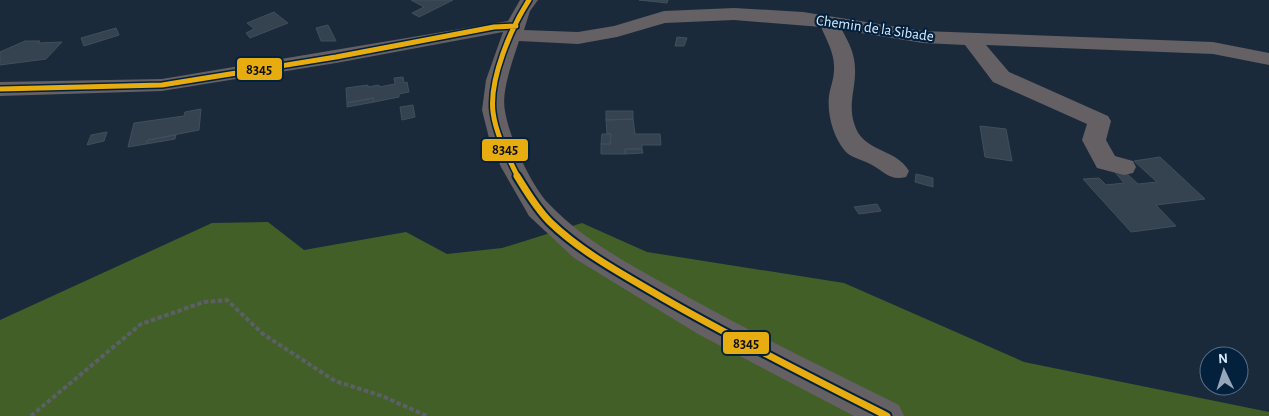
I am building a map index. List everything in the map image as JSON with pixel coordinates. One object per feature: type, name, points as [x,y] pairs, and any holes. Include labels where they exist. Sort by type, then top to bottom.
[{"type":"street","points":[[529,0],[521,11],[496,80],[493,110],[502,142],[513,166],[538,208],[584,251],[709,326],[887,416]]},
{"type":"street","name":"Chemin de la Sibade","points":[[0,89],[162,85],[326,58],[494,27],[578,38],[617,31],[664,17],[799,9],[828,22],[923,37],[969,37],[1213,48],[1269,59]]},
{"type":"street","points":[[828,22],[843,52],[845,71],[840,97],[842,123],[854,147],[882,159],[897,171]]},
{"type":"street","points":[[969,37],[1001,77],[1100,121],[1094,140],[1106,162],[1124,168]]},
{"type":"path","points":[[32,416],[141,324],[204,302],[227,300],[263,334],[335,381],[382,396],[427,416]]},
{"type":"green space","points":[[268,222],[304,250],[406,232],[447,254],[502,248],[582,223],[647,252],[844,283],[1024,362],[1269,412],[1269,416],[0,416],[0,320],[212,223]]},
{"type":"building","points":[[411,0],[453,0],[419,17],[412,13],[424,7]]},
{"type":"building","points":[[639,0],[668,0],[667,3]]},
{"type":"building","points":[[274,12],[288,23],[250,38],[246,33],[254,29],[247,23]]},
{"type":"building","points":[[328,25],[336,41],[321,41],[316,28]]},
{"type":"building","points":[[116,28],[119,35],[84,46],[81,38]]},
{"type":"building","points":[[677,37],[687,38],[684,46],[675,46]]},
{"type":"building","points":[[25,41],[40,41],[38,43],[62,42],[46,59],[0,65],[0,52]]},
{"type":"building","points":[[403,77],[404,83],[407,82],[409,92],[399,94],[399,97],[374,102],[373,98],[347,103],[346,88],[368,85],[368,87],[379,85],[379,87],[395,84],[394,78]]},
{"type":"building","points":[[373,98],[374,102],[347,107],[347,103]]},
{"type":"building","points":[[413,105],[415,117],[402,120],[400,107]]},
{"type":"building","points":[[201,109],[199,130],[148,140],[146,144],[128,147],[134,123],[184,116],[185,112]]},
{"type":"building","points":[[606,111],[633,111],[633,119],[606,120]]},
{"type":"building","points":[[633,119],[635,134],[660,134],[661,145],[642,145],[642,149],[625,149],[625,154],[601,154],[601,144],[610,144],[611,134],[607,134],[606,120]]},
{"type":"building","points":[[980,126],[1006,129],[1012,161],[985,157]]},
{"type":"building","points":[[107,132],[104,141],[87,145],[91,135]]},
{"type":"building","points":[[602,134],[611,134],[610,144],[601,144]]},
{"type":"building","points":[[176,135],[175,139],[146,144],[148,140]]},
{"type":"building","points":[[625,149],[642,149],[643,153],[625,154]]},
{"type":"building","points":[[1160,157],[1205,199],[1156,205],[1176,226],[1131,232],[1083,179],[1099,178],[1106,185],[1124,183],[1114,171],[1124,171],[1138,184],[1157,182],[1134,161]]},
{"type":"building","points":[[916,174],[933,178],[933,187],[915,182]]},
{"type":"building","points":[[877,204],[881,211],[859,214],[854,207]]},
{"type":"transit line","name":"8345","points":[[529,0],[516,23],[504,53],[493,98],[493,110],[495,121],[510,161],[524,189],[538,209],[574,242],[644,287],[734,337],[887,416]]},
{"type":"transit line","name":"8345","points":[[0,89],[162,85],[336,57],[494,27],[516,26]]}]
